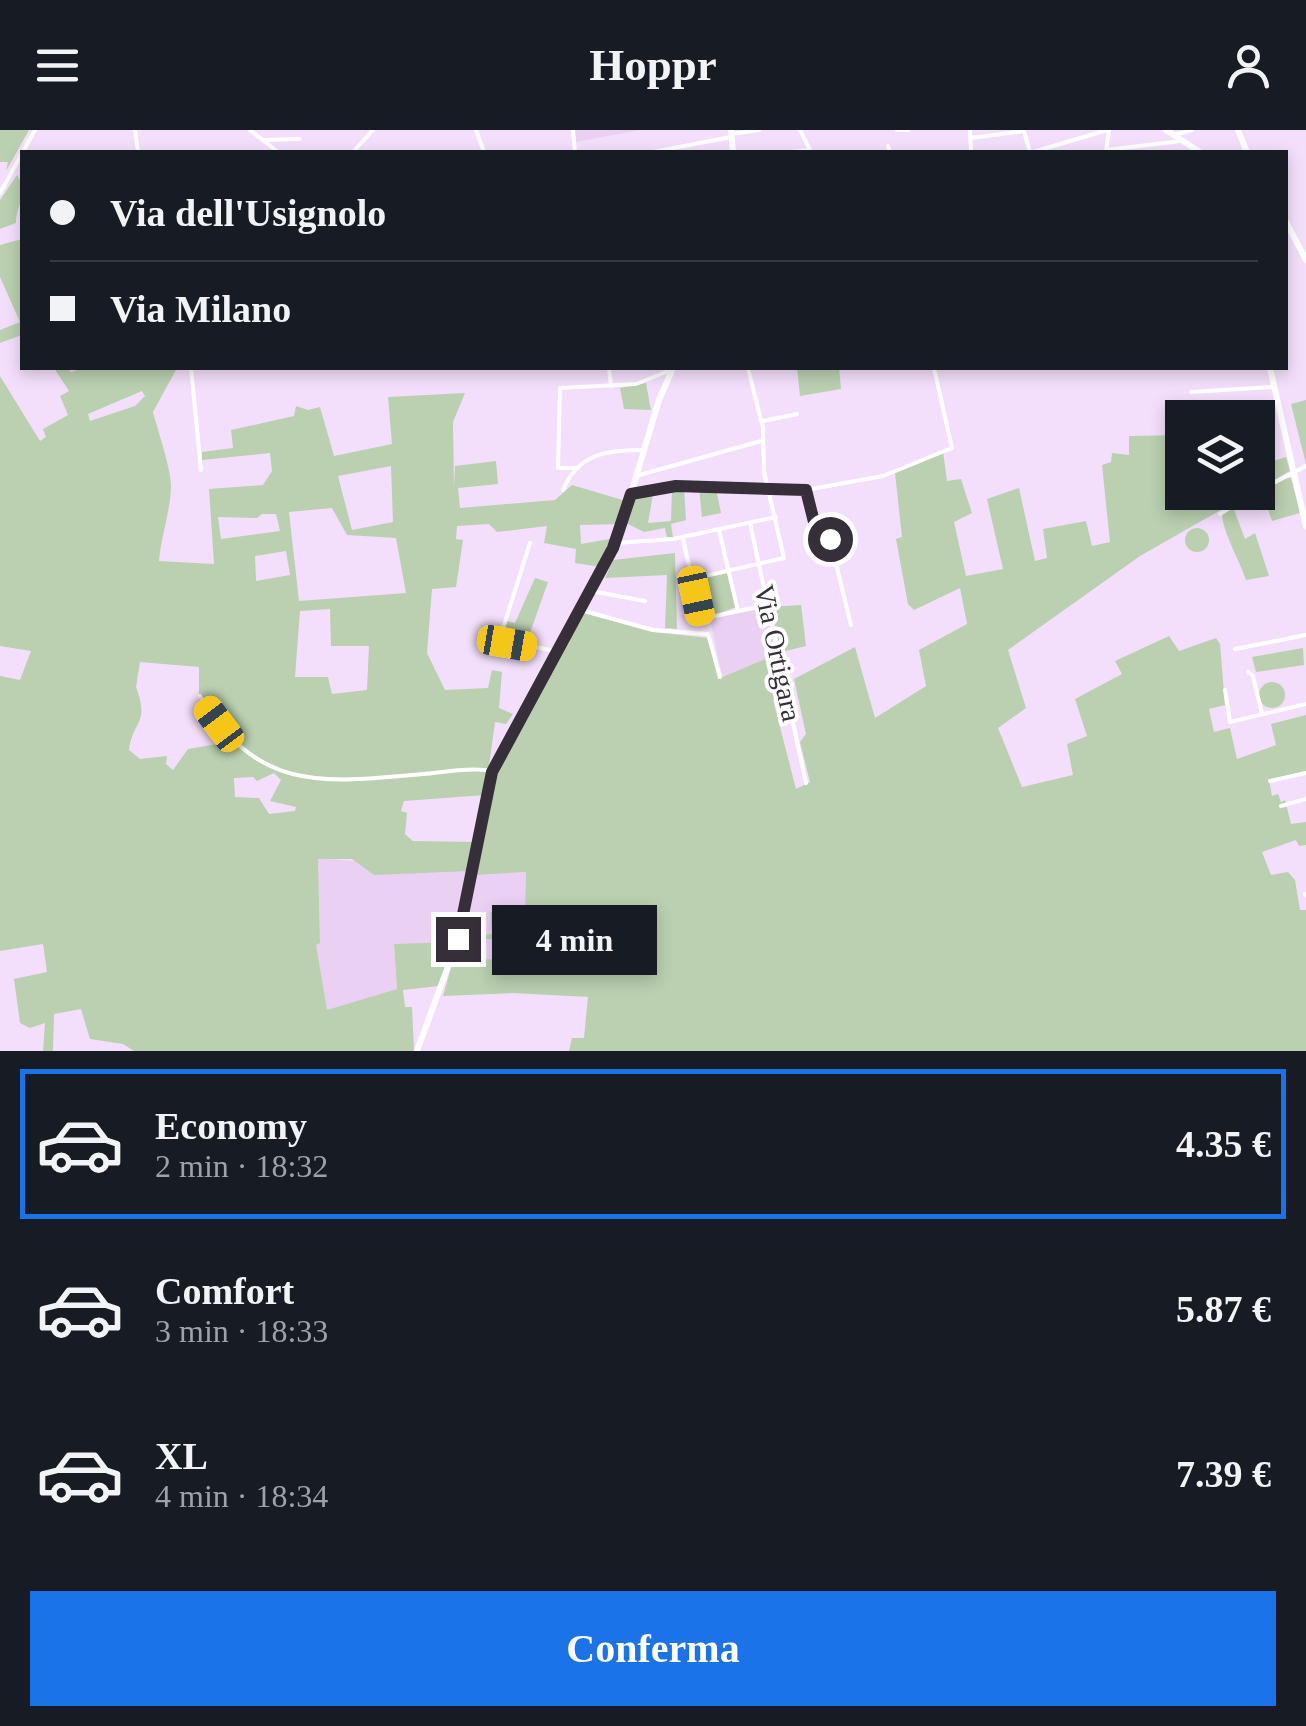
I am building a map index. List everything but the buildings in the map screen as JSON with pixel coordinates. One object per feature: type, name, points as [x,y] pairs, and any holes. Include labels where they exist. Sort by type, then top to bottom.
[{"type":"street","points":[[250,130],[276,150]]},
{"type":"street","points":[[661,150],[759,130]]},
{"type":"street","points":[[970,130],[971,150]]},
{"type":"street","points":[[970,138],[1024,130],[1031,150]]},
{"type":"street","points":[[1039,150],[1108,130]]},
{"type":"street","points":[[1110,150],[1192,130]]},
{"type":"street","points":[[1174,135],[1197,150]]},
{"type":"street","points":[[263,140],[299,139]]},
{"type":"street","points":[[0,193],[20,156]]},
{"type":"street","points":[[1288,226],[1306,260]]},
{"type":"street","points":[[190,370],[201,470]]},
{"type":"street","points":[[609,370],[612,386]]},
{"type":"street","points":[[578,468],[560,470],[558,464],[559,390],[648,381],[668,370]]},
{"type":"street","points":[[417,1051],[456,947],[492,772],[617,540],[671,370]]},
{"type":"street","points":[[692,579],[784,558],[764,472],[764,441],[748,370]]},
{"type":"street","points":[[631,494],[676,486],[806,490],[883,476],[952,448],[934,370]]},
{"type":"street","points":[[1270,370],[1306,526]]},
{"type":"street","points":[[1191,392],[1272,386]]},
{"type":"street","points":[[761,422],[797,414]]},
{"type":"street","points":[[636,476],[764,441]]},
{"type":"street","points":[[563,490],[578,468],[600,452],[644,450]]},
{"type":"street","points":[[1275,482],[1306,466]]},
{"type":"street","points":[[806,490],[818,538],[830,539],[851,626]]},
{"type":"street","points":[[1220,514],[1227,510]]},
{"type":"street","points":[[617,540],[683,538],[776,518]]},
{"type":"street","name":"Via Ortigara","points":[[750,523],[806,783]]},
{"type":"street","points":[[720,530],[738,611]]},
{"type":"street","points":[[683,538],[701,619],[767,605]]},
{"type":"street","points":[[530,543],[500,638],[560,652]]},
{"type":"street","points":[[591,591],[645,601]]},
{"type":"street","points":[[581,610],[650,629],[708,634],[720,678]]},
{"type":"street","points":[[1235,650],[1306,635]]},
{"type":"street","points":[[1248,672],[1252,673],[1262,714]]},
{"type":"street","points":[[1226,690],[1230,722],[1306,704]]},
{"type":"street","points":[[200,696],[228,738],[281,774],[329,782],[492,772]]},
{"type":"street","points":[[1270,781],[1306,773]]},
{"type":"street","points":[[1280,806],[1306,799]]},
{"type":"shaded area","points":[[574,130],[640,130],[576,142]]},
{"type":"shaded area","points":[[766,607],[777,660],[765,659],[723,680],[710,619]]},
{"type":"shaded area","points":[[318,858],[469,871],[453,942],[394,945],[397,989],[327,1011],[315,944],[320,942]]},
{"type":"shaded area","points":[[526,872],[525,907],[490,912],[492,934],[461,937],[475,875]]},
{"type":"shaded area","points":[[518,937],[520,947],[513,958],[453,961],[461,941]]},
{"type":"green space","points":[[0,130],[29,130],[6,171],[8,162],[0,162]]},
{"type":"green space","points":[[17,175],[20,204],[16,223],[0,229],[0,200]]},
{"type":"green space","points":[[20,240],[20,322],[0,277],[0,245]]},
{"type":"green space","points":[[20,322],[20,336],[0,343],[0,330]]},
{"type":"green space","points":[[55,370],[176,370],[153,412],[171,481],[159,561],[214,564],[209,489],[263,485],[272,471],[270,453],[202,460],[202,452],[233,448],[231,430],[294,416],[296,406],[308,410],[320,407],[334,456],[392,444],[388,397],[465,393],[453,422],[454,488],[455,466],[496,461],[498,484],[458,488],[460,508],[555,500],[572,485],[626,501],[620,524],[580,525],[581,544],[615,538],[601,567],[575,563],[576,549],[544,543],[547,526],[497,532],[489,524],[457,526],[456,539],[463,540],[456,587],[432,589],[427,653],[445,690],[488,688],[492,670],[502,672],[499,708],[513,714],[506,724],[495,722],[485,795],[404,801],[401,811],[407,813],[405,834],[413,841],[475,842],[469,871],[374,875],[352,859],[318,859],[320,943],[316,945],[327,1010],[397,989],[394,944],[453,942],[439,986],[403,990],[405,1007],[412,1007],[414,1051],[134,1051],[123,1044],[90,1039],[81,1009],[54,1014],[53,1051],[43,1051],[45,1023],[30,1028],[20,1023],[14,979],[47,972],[43,944],[0,951],[0,676],[20,680],[31,651],[0,646],[0,376],[40,441],[46,437],[43,429],[68,415],[60,396],[69,391]],"holes":[[[142,391],[145,396],[135,406],[90,421],[88,414]],[[391,466],[393,522],[352,530],[338,476]],[[332,508],[347,535],[396,538],[406,593],[299,601],[289,512]],[[276,514],[280,531],[221,539],[218,517],[257,518]],[[286,551],[290,575],[256,581],[255,556]],[[330,609],[331,646],[369,646],[367,690],[332,694],[328,677],[295,677],[300,611]],[[140,662],[199,667],[199,697],[220,739],[217,744],[188,749],[173,770],[166,764],[167,756],[140,759],[129,750],[141,715],[136,687]],[[274,773],[281,780],[270,801],[296,807],[295,811],[269,814],[259,798],[235,797],[234,778],[253,777],[257,781]]]},
{"type":"green space","points":[[797,370],[839,370],[841,389],[800,396]]},
{"type":"green space","points":[[646,383],[651,410],[624,409],[620,388]]},
{"type":"green space","points":[[1306,400],[1306,464],[1291,404]]},
{"type":"green space","points":[[1165,435],[1165,510],[1221,510],[1140,556],[1008,650],[1026,708],[998,728],[1022,787],[1073,775],[1067,744],[1087,736],[1075,699],[1122,674],[1115,661],[1169,636],[1179,651],[1216,638],[1220,644],[1225,705],[1209,709],[1214,732],[1230,728],[1237,759],[1276,745],[1271,724],[1306,715],[1306,771],[1269,780],[1272,796],[1278,794],[1281,802],[1285,800],[1291,824],[1306,822],[1306,845],[1299,846],[1296,840],[1262,852],[1271,875],[1288,872],[1295,880],[1300,910],[1306,910],[1306,1051],[569,1051],[572,1038],[584,1038],[588,997],[513,993],[443,996],[453,961],[513,958],[519,947],[517,937],[461,941],[461,937],[492,934],[490,912],[525,906],[526,872],[475,875],[497,769],[583,613],[653,632],[708,638],[718,679],[765,659],[770,675],[780,672],[786,696],[773,700],[796,789],[810,782],[800,742],[806,734],[794,679],[855,647],[875,718],[926,686],[919,650],[967,624],[960,588],[914,610],[908,604],[896,539],[902,537],[895,473],[943,451],[947,481],[961,479],[972,513],[954,522],[966,576],[1003,569],[987,499],[1019,488],[1035,561],[1047,558],[1043,529],[1086,521],[1092,546],[1110,542],[1102,465],[1111,462],[1112,453],[1129,455],[1129,436]]},
{"type":"green space","points":[[1286,457],[1290,471],[1275,480],[1275,460]]},
{"type":"green space","points":[[1291,478],[1300,513],[1272,521],[1268,510],[1275,510],[1275,484]]},
{"type":"green space","points":[[684,488],[686,520],[671,524],[673,538],[667,537],[665,528],[644,532],[626,523],[633,496],[653,494],[648,523],[671,521],[672,489]]},
{"type":"green space","points":[[699,488],[716,489],[721,513],[702,517]]},
{"type":"green space","points":[[1234,510],[1245,539],[1255,533],[1269,576],[1246,580],[1222,513]]},
{"type":"green space","points":[[1197,528],[1206,531],[1206,549],[1197,552],[1188,549],[1185,540],[1188,531]]},
{"type":"green space","points":[[675,553],[677,629],[665,628],[667,575],[605,578],[613,560]]},
{"type":"green space","points":[[727,573],[736,607],[713,616],[704,578]]},
{"type":"green space","points":[[535,578],[548,582],[526,644],[502,641],[507,621],[515,623]]},
{"type":"green space","points":[[801,605],[806,646],[781,652],[771,607]]},
{"type":"green space","points":[[1303,648],[1304,665],[1256,672],[1252,657]]},
{"type":"green space","points":[[1272,682],[1281,686],[1285,695],[1281,704],[1272,708],[1263,704],[1259,695],[1263,686]]},
{"type":"route","points":[[458,939],[492,772],[613,548],[631,494],[676,486],[806,490],[818,538],[830,539]]}]
